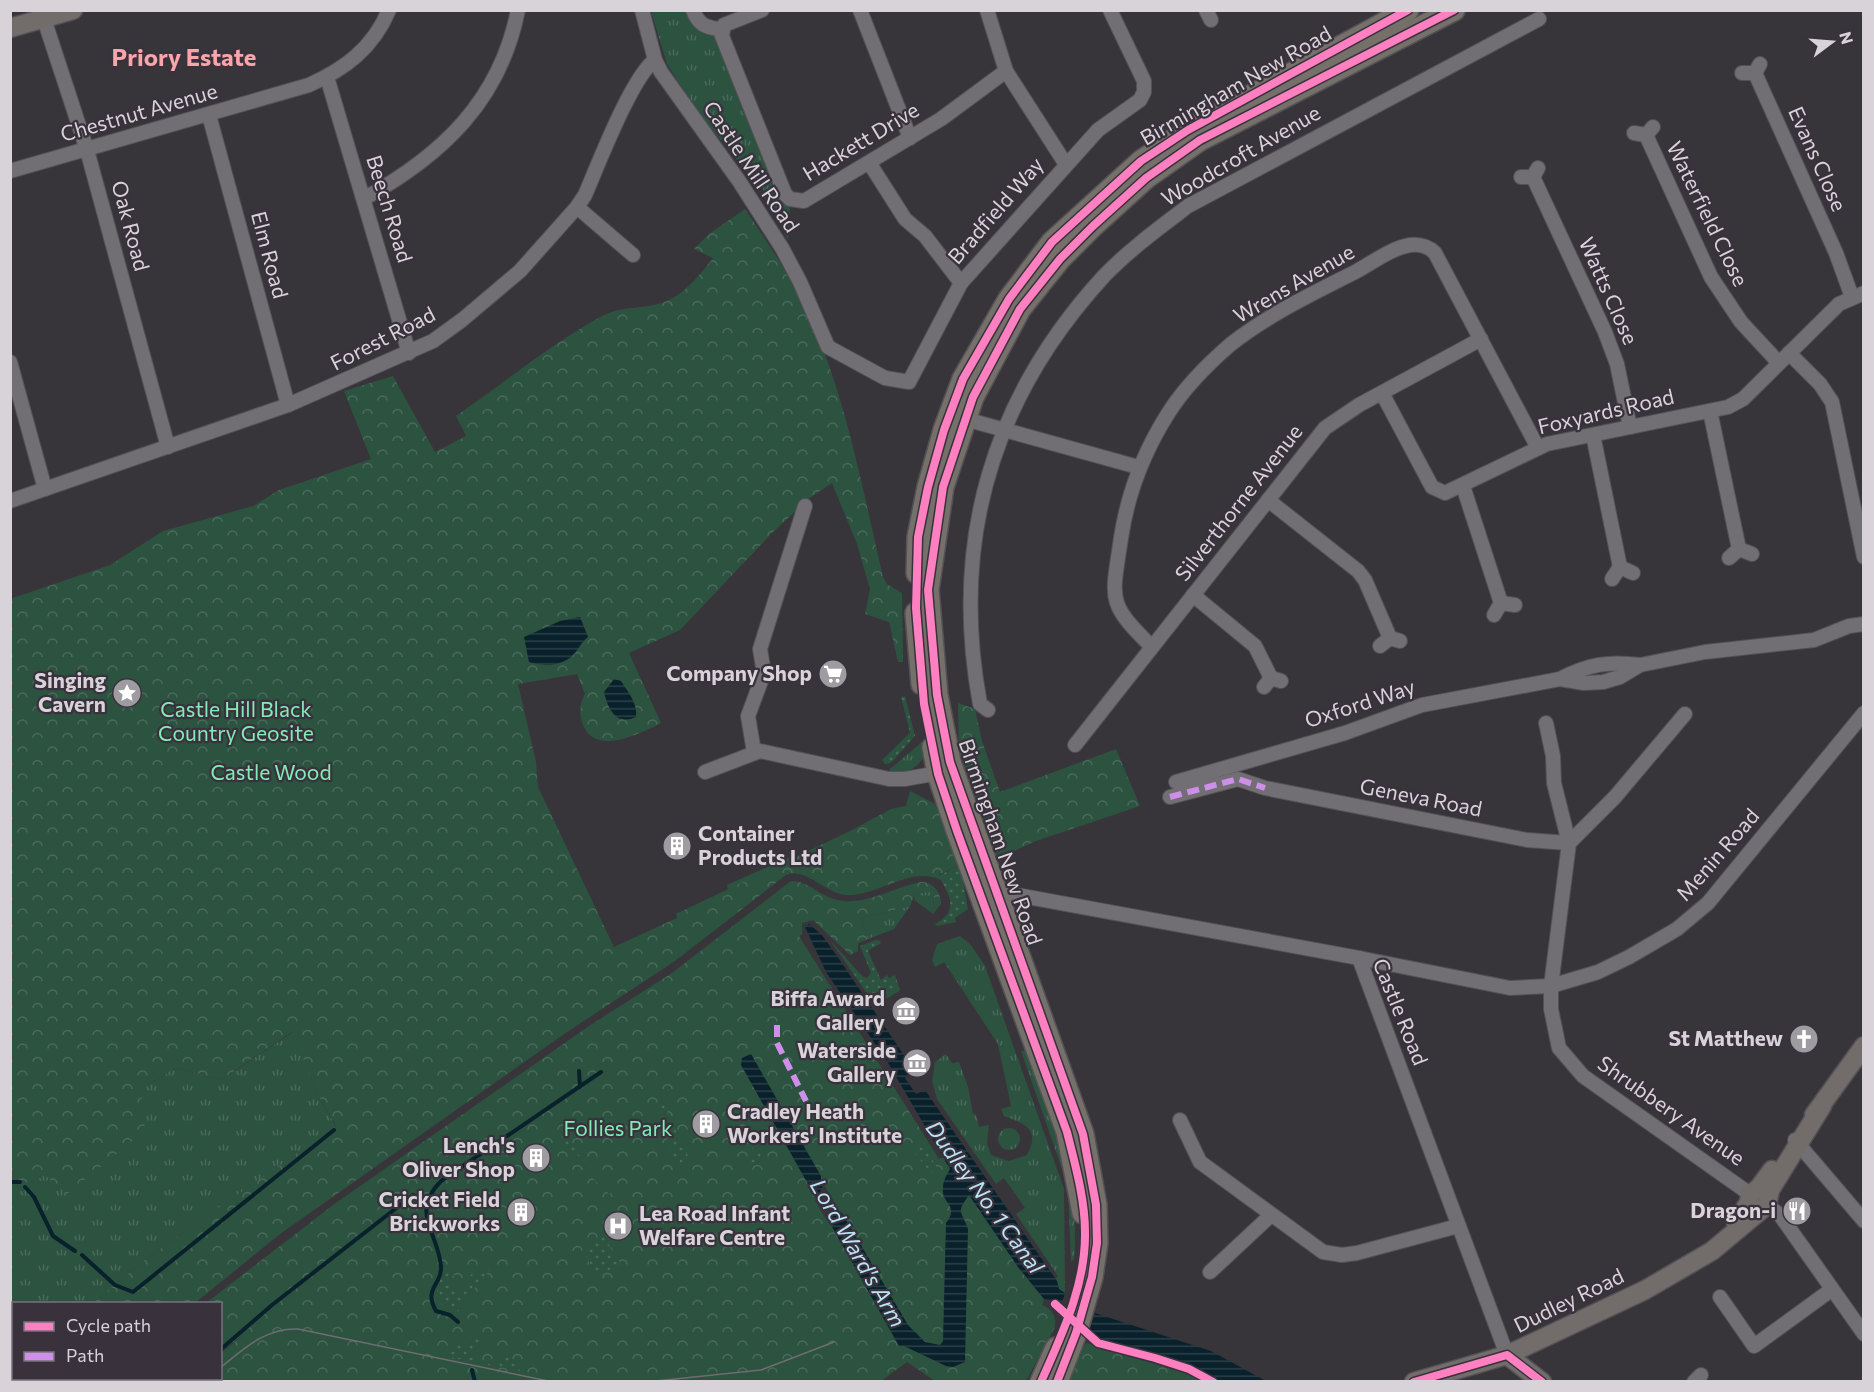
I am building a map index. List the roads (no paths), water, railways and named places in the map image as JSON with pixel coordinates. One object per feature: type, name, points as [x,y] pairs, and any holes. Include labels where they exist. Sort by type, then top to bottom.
[{"type":"highway","name":"Birmingham New Road","points":[[1079,1303],[1085,1230],[1076,1169],[1067,1132],[945,772],[928,590],[943,487],[963,379],[1015,291],[1052,242],[1141,161],[1188,130],[1408,10]]},
{"type":"highway","name":"Birmingham New Road","points":[[957,416],[1020,309],[1060,259],[1146,178],[1200,140],[1454,10]]},
{"type":"highway","name":"Birmingham New Road","points":[[945,772],[998,898],[1083,1134],[1092,1177],[1096,1205],[1097,1243],[1053,1379]]},
{"type":"main road","points":[[10,28],[73,10]]},
{"type":"main road","name":"Dudley Road","points":[[1414,1382],[1508,1355],[1645,1290],[1712,1251],[1770,1190],[1797,1142],[1863,1046]]},
{"type":"main road","points":[[1508,1355],[1542,1382]]},
{"type":"street","name":"Chestnut Avenue","points":[[10,171],[208,115],[327,77],[367,49],[389,10]]},
{"type":"street","points":[[364,198],[416,167],[462,127],[483,98],[500,66],[518,10]]},
{"type":"street","name":"Castle Mill Road","points":[[642,10],[655,60],[674,93],[739,181],[782,248],[800,282],[828,347]]},
{"type":"street","points":[[693,10],[696,21],[722,33],[729,22],[762,10]]},
{"type":"street","points":[[860,10],[910,138]]},
{"type":"street","points":[[987,10],[1006,71],[1065,163]]},
{"type":"street","name":"Bradfield Way","points":[[828,347],[885,378],[909,382],[961,283],[1065,163],[1091,140],[1098,130],[1140,100],[1144,92],[1144,81],[1115,12]]},
{"type":"street","name":"Oak Road","points":[[44,19],[87,150],[168,447]]},
{"type":"street","name":"Woodcroft Avenue","points":[[988,710],[980,704],[973,665],[969,614],[975,536],[986,485],[1003,429],[1020,392],[1071,316],[1105,275],[1152,233],[1188,206],[1539,19]]},
{"type":"street","name":"Hackett Drive","points":[[722,33],[785,194],[790,199],[804,201],[870,164],[1006,71]]},
{"type":"street","name":"Forest Road","points":[[10,501],[288,405],[433,341],[462,320],[520,271],[577,207],[585,195],[636,83],[647,66],[655,60]]},
{"type":"street","name":"Evans Close","points":[[1752,70],[1836,253],[1858,295]]},
{"type":"street","name":"Beech Road","points":[[327,77],[409,353]]},
{"type":"street","name":"Elm Road","points":[[208,115],[288,405]]},
{"type":"street","name":"Waterfield Close","points":[[1644,132],[1711,277],[1741,322],[1820,384],[1832,402],[1862,548]]},
{"type":"street","points":[[870,164],[905,219],[925,236],[961,283]]},
{"type":"street","name":"Watts Close","points":[[1530,174],[1605,332],[1617,364],[1630,427]]},
{"type":"street","points":[[577,207],[633,255]]},
{"type":"street","name":"Wrens Avenue","points":[[1152,647],[1124,619],[1113,590],[1124,516],[1138,467],[1170,410],[1195,380],[1230,345],[1256,326],[1408,245],[1428,247],[1435,253],[1481,339]]},
{"type":"street","name":"Foxyards Road","points":[[1382,393],[1432,487],[1445,493],[1538,448],[1728,407],[1743,399],[1839,304],[1858,295]]},
{"type":"street","points":[[1481,339],[1538,448]]},
{"type":"street","name":"Silverthorne Avenue","points":[[1075,745],[1325,428],[1349,410],[1481,339]]},
{"type":"street","points":[[10,362],[45,489]]},
{"type":"street","points":[[1710,411],[1740,554]]},
{"type":"street","points":[[957,416],[1138,467]]},
{"type":"street","points":[[1593,435],[1627,570],[1612,579]]},
{"type":"street","points":[[1463,486],[1497,609],[1515,605]]},
{"type":"street","points":[[1268,500],[1358,570],[1365,580],[1390,642]]},
{"type":"street","points":[[754,752],[748,716],[764,674],[760,649],[806,506]]},
{"type":"street","points":[[1193,595],[1255,646],[1272,682]]},
{"type":"street","name":"Oxford Way","points":[[1176,782],[1345,733],[1422,705],[1560,680],[1584,683],[1602,682],[1620,677],[1640,665],[1704,652],[1814,640],[1849,626],[1863,624]]},
{"type":"street","name":"Menin Road","points":[[1359,958],[1510,988],[1551,986],[1598,972],[1652,944],[1692,918],[1708,903],[1863,713]]},
{"type":"street","points":[[1569,843],[1615,797],[1684,714]]},
{"type":"street","points":[[1546,723],[1553,756],[1554,783],[1569,843]]},
{"type":"street","points":[[705,772],[754,752],[770,751],[889,779],[945,772]]},
{"type":"street","name":"Geneva Road","points":[[1170,797],[1238,779],[1265,788],[1527,840],[1569,843]]},
{"type":"street","name":"Shrubbery Avenue","points":[[1569,843],[1551,986],[1551,1009],[1559,1047],[1583,1077],[1780,1215],[1863,1334]]},
{"type":"street","name":"Castle Road","points":[[998,898],[1008,893],[1359,958],[1508,1355]]},
{"type":"street","points":[[1180,1120],[1200,1162],[1323,1252],[1342,1255],[1458,1226]]},
{"type":"street","points":[[1797,1142],[1863,1221]]},
{"type":"street","points":[[1210,1272],[1271,1215]]},
{"type":"street","points":[[1720,1297],[1754,1346],[1831,1290]]},
{"type":"water","points":[[580,617],[588,637],[572,656],[551,665],[529,662],[524,637],[560,621]]},
{"type":"water","points":[[614,679],[621,681],[629,694],[634,703],[636,717],[618,718],[611,710],[604,692]]},
{"type":"water","points":[[809,924],[822,935],[914,1070],[905,1078],[916,1094],[925,1090],[1057,1281],[1059,1289],[1095,1313],[1211,1351],[1266,1381],[1217,1381],[1190,1368],[1100,1340],[1055,1300],[1044,1299],[1018,1267],[969,1195],[961,1209],[968,1229],[965,1362],[953,1367],[946,1366],[904,1346],[899,1346],[741,1065],[742,1058],[751,1054],[821,1176],[827,1197],[842,1213],[908,1325],[925,1342],[940,1345],[943,1341],[946,1223],[951,1212],[943,1188],[944,1180],[950,1169],[888,1063],[826,972],[805,927]]},
{"type":"waterway","points":[[579,1071],[580,1087]]},
{"type":"waterway","points":[[458,1322],[450,1315],[436,1311],[431,1297],[441,1273],[439,1255],[426,1213],[432,1192],[441,1181],[601,1072]]},
{"type":"waterway","points":[[82,1255],[115,1285],[133,1292],[334,1130]]},
{"type":"waterway","points":[[10,1182],[20,1182]]},
{"type":"waterway","points":[[25,1187],[34,1197],[53,1236],[75,1251]]},
{"type":"waterway","points":[[222,1348],[272,1305],[413,1195],[427,1201]]},
{"type":"waterway","points":[[472,1370],[475,1382]]},
{"type":"tram line","points":[[222,1366],[265,1336],[275,1332],[298,1329],[553,1382]]},
{"type":"tram line","points":[[646,1382],[761,1370],[834,1342]]},
{"type":"place","name":"Company Shop","points":[[833,674]]},
{"type":"place","name":"Singing Cavern","points":[[127,693]]},
{"type":"place","name":"Container Products Ltd","points":[[677,846]]},
{"type":"place","name":"Biffa Award Gallery","points":[[906,1011]]},
{"type":"place","name":"St Matthew","points":[[1804,1039]]},
{"type":"place","name":"Waterside Gallery","points":[[917,1063]]},
{"type":"place","name":"Cradley Heath Workers' Institute","points":[[706,1124]]},
{"type":"place","name":"Lench's Oliver Shop","points":[[536,1158]]},
{"type":"place","name":"Dragon-i","points":[[1797,1211]]},
{"type":"place","name":"Cricket Field Brickworks","points":[[521,1212]]},
{"type":"place","name":"Lea Road Infant Welfare Centre","points":[[618,1226]]},
{"type":"district","name":"Priory Estate","points":[[184,58]]},
{"type":"park label","name":"Castle Hill Black Country Geosite","points":[[236,722]]},
{"type":"park label","name":"Castle Wood","points":[[271,773]]},
{"type":"park label","name":"Follies Park","points":[[618,1129]]},
{"type":"water label","name":"Dudley No. 1 Canal","points":[[985,1197]]},
{"type":"water label","name":"Lord Ward's Arm","points":[[858,1253]]}]
